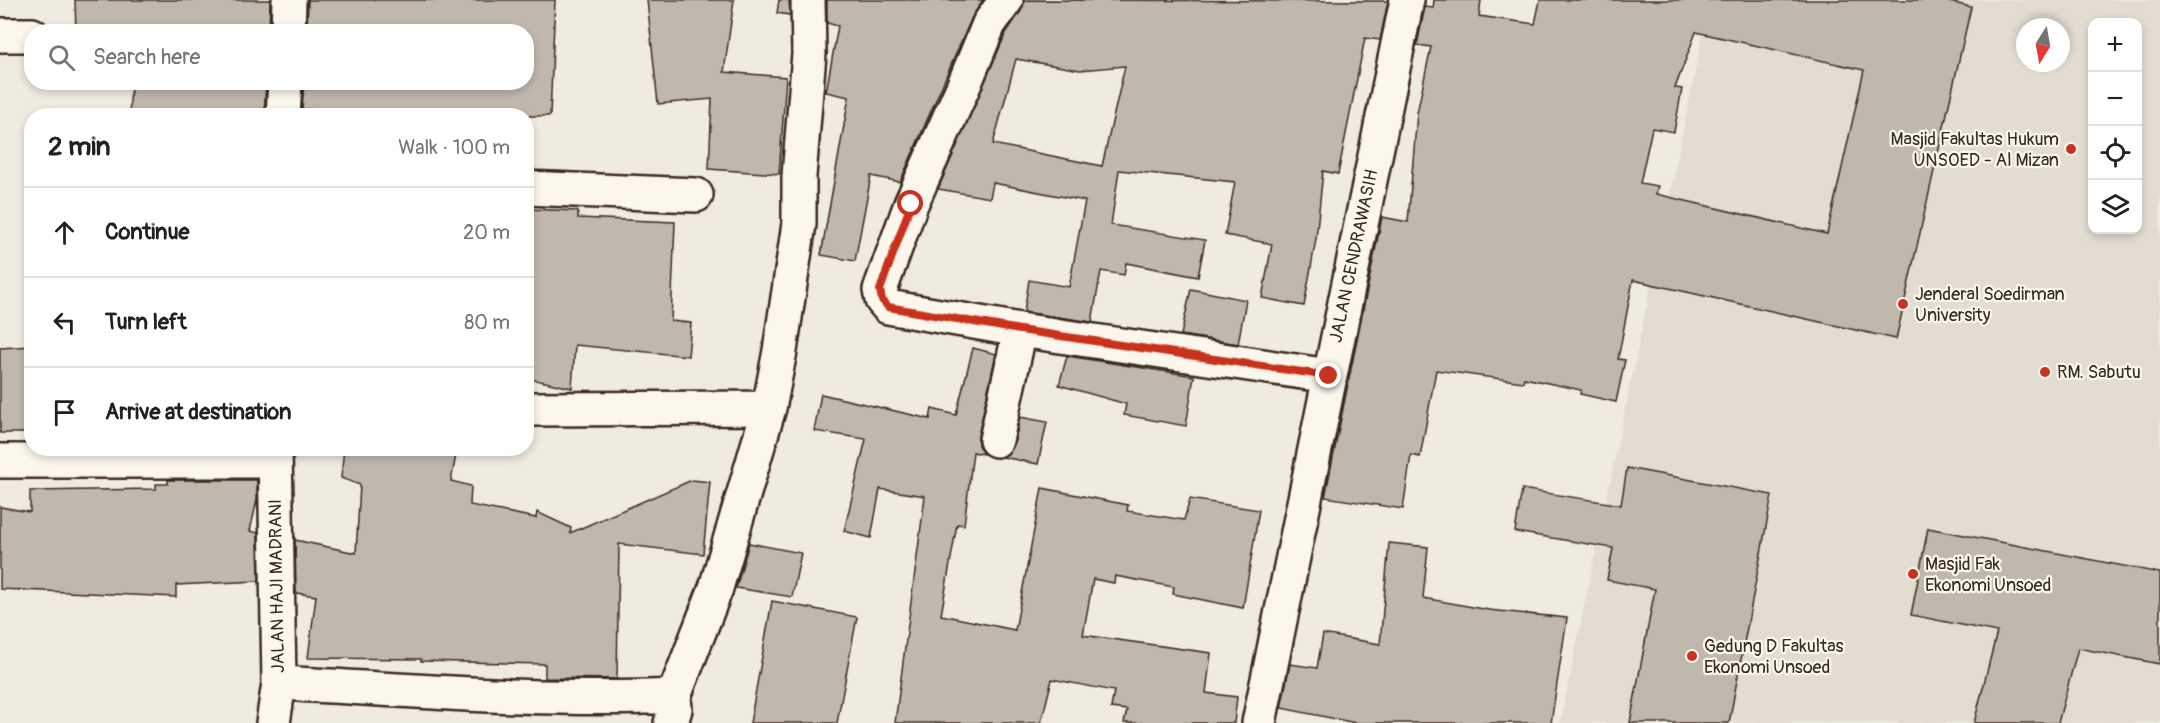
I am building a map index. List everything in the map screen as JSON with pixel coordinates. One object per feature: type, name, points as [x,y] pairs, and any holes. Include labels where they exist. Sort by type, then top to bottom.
[{"type":"street","points":[[288,24],[289,0]]},
{"type":"street","points":[[279,683],[619,699],[673,709],[716,588],[769,408],[780,351],[799,224],[800,176],[809,54],[808,0]]},
{"type":"street","points":[[1006,0],[989,24],[911,204],[880,290],[882,300],[888,307],[1020,330],[1329,376]]},
{"type":"street","name":"JALAN CENDRAWASIH","points":[[1259,723],[1407,0]]},
{"type":"street","points":[[0,35],[24,35]]},
{"type":"street","points":[[283,108],[285,90]]},
{"type":"street","points":[[534,188],[696,195]]},
{"type":"street","points":[[996,440],[1020,330]]},
{"type":"street","points":[[534,409],[769,408]]},
{"type":"street","points":[[0,461],[229,456]]},
{"type":"street","name":"JALAN HAJI MADRANI","points":[[273,723],[279,683],[275,456]]},
{"type":"shaded area","name":"Jenderal Soedirman University","points":[[1710,0],[2160,0],[2160,723],[1560,723]]},
{"type":"building","points":[[75,0],[270,0],[269,24],[76,24]]},
{"type":"building","points":[[308,0],[555,0],[550,116],[534,116],[534,108],[302,108],[303,90],[534,90],[534,24],[307,24]]},
{"type":"building","points":[[647,0],[734,0],[724,72],[786,77],[779,174],[709,169],[712,99],[658,104]]},
{"type":"building","points":[[779,0],[789,0],[790,15],[777,13]]},
{"type":"building","points":[[827,0],[983,0],[972,17],[900,182],[871,176],[855,261],[821,255],[849,97],[826,92],[838,26],[827,23]]},
{"type":"building","points":[[1024,0],[1388,1],[1380,40],[1365,38],[1338,174],[1323,171],[1316,239],[1304,306],[1262,298],[1272,244],[1225,235],[1235,182],[1119,170],[1111,225],[1205,240],[1198,277],[1126,263],[1124,275],[1101,271],[1092,322],[1024,312],[1029,280],[1069,287],[1085,201],[993,183],[990,198],[938,189],[1006,33],[1021,11]],"holes":[[[1016,59],[1080,70],[1125,66],[1102,166],[993,144]]]},
{"type":"building","points":[[1434,0],[1481,0],[1479,16],[1535,24],[1540,0],[1941,0],[1971,7],[1896,339],[1633,280],[1618,359],[1625,360],[1616,402],[1580,394],[1581,390],[1524,378],[1523,382],[1436,370],[1420,457],[1411,455],[1403,509],[1325,497],[1382,217],[1408,222],[1417,113],[1431,47],[1417,45],[1425,7],[1433,8]],"holes":[[[1696,32],[1864,70],[1827,234],[1656,194],[1658,186],[1640,183],[1652,128],[1674,132],[1682,89],[1675,88]]]},
{"type":"building","points":[[131,90],[266,90],[264,108],[130,108]]},
{"type":"building","points":[[534,209],[578,211],[578,218],[675,222],[671,321],[691,323],[688,356],[575,345],[572,388],[534,380]]},
{"type":"building","points":[[1191,289],[1246,300],[1238,344],[1181,335]]},
{"type":"building","points":[[24,346],[24,433],[0,433],[0,348]]},
{"type":"building","points":[[973,348],[996,354],[978,436],[978,445],[983,454],[973,452],[964,525],[957,524],[941,615],[1015,630],[1042,488],[1128,505],[1127,511],[1184,520],[1190,499],[1259,510],[1243,608],[1173,594],[1174,587],[1115,576],[1114,583],[1093,579],[1083,635],[1211,653],[1206,693],[1237,697],[1234,723],[1124,723],[1127,710],[1111,708],[1114,691],[1052,679],[1041,723],[895,723],[925,496],[880,489],[871,538],[844,531],[866,439],[814,431],[821,394],[930,419],[932,409],[956,415]]},
{"type":"building","points":[[1067,356],[1194,376],[1186,426],[1124,415],[1126,404],[1059,385]]},
{"type":"building","points":[[1020,417],[1047,422],[1038,464],[1003,457],[1014,445]]},
{"type":"building","points":[[343,456],[456,456],[451,481],[471,486],[470,505],[536,518],[537,512],[571,528],[570,533],[692,480],[710,482],[703,554],[619,544],[617,679],[545,678],[545,664],[421,661],[421,659],[308,658],[316,596],[296,593],[295,540],[356,553],[360,485],[341,478]]},
{"type":"building","name":"Gedung D Fakultas Ekonomi Unsoed","points":[[1627,468],[1772,495],[1729,723],[1630,723],[1655,589],[1607,580],[1613,548],[1515,532],[1522,489],[1621,505]]},
{"type":"building","points":[[168,480],[257,480],[257,500],[250,531],[258,533],[259,581],[176,585],[176,597],[0,589],[0,507],[30,512],[30,491],[156,489],[156,484],[168,484]]},
{"type":"building","points":[[1928,528],[2160,573],[2160,664],[2078,648],[2058,723],[1974,723],[1997,632],[1911,615]]},
{"type":"building","points":[[749,543],[801,553],[792,597],[736,588]]},
{"type":"building","points":[[1389,543],[1428,547],[1423,598],[1489,610],[1567,618],[1551,723],[1356,723],[1281,708],[1290,664],[1317,668],[1323,634],[1380,644]]},
{"type":"building","points":[[772,601],[857,617],[837,723],[750,723]]},
{"type":"place","name":"Masjid Fakultas Hukum UNSOED - Al Mizan","points":[[2071,149]]},
{"type":"place","name":"Jenderal Soedirman University","points":[[1903,304]]},
{"type":"place","name":"RM. Sabutu","points":[[2045,372]]},
{"type":"place","name":"Masjid Fak Ekonomi Unsoed","points":[[1913,574]]},
{"type":"place","name":"Gedung D Fakultas Ekonomi Unsoed","points":[[1692,656]]},
{"type":"route","points":[[911,204],[880,290],[882,300],[888,307],[1020,330],[1329,376]]}]
